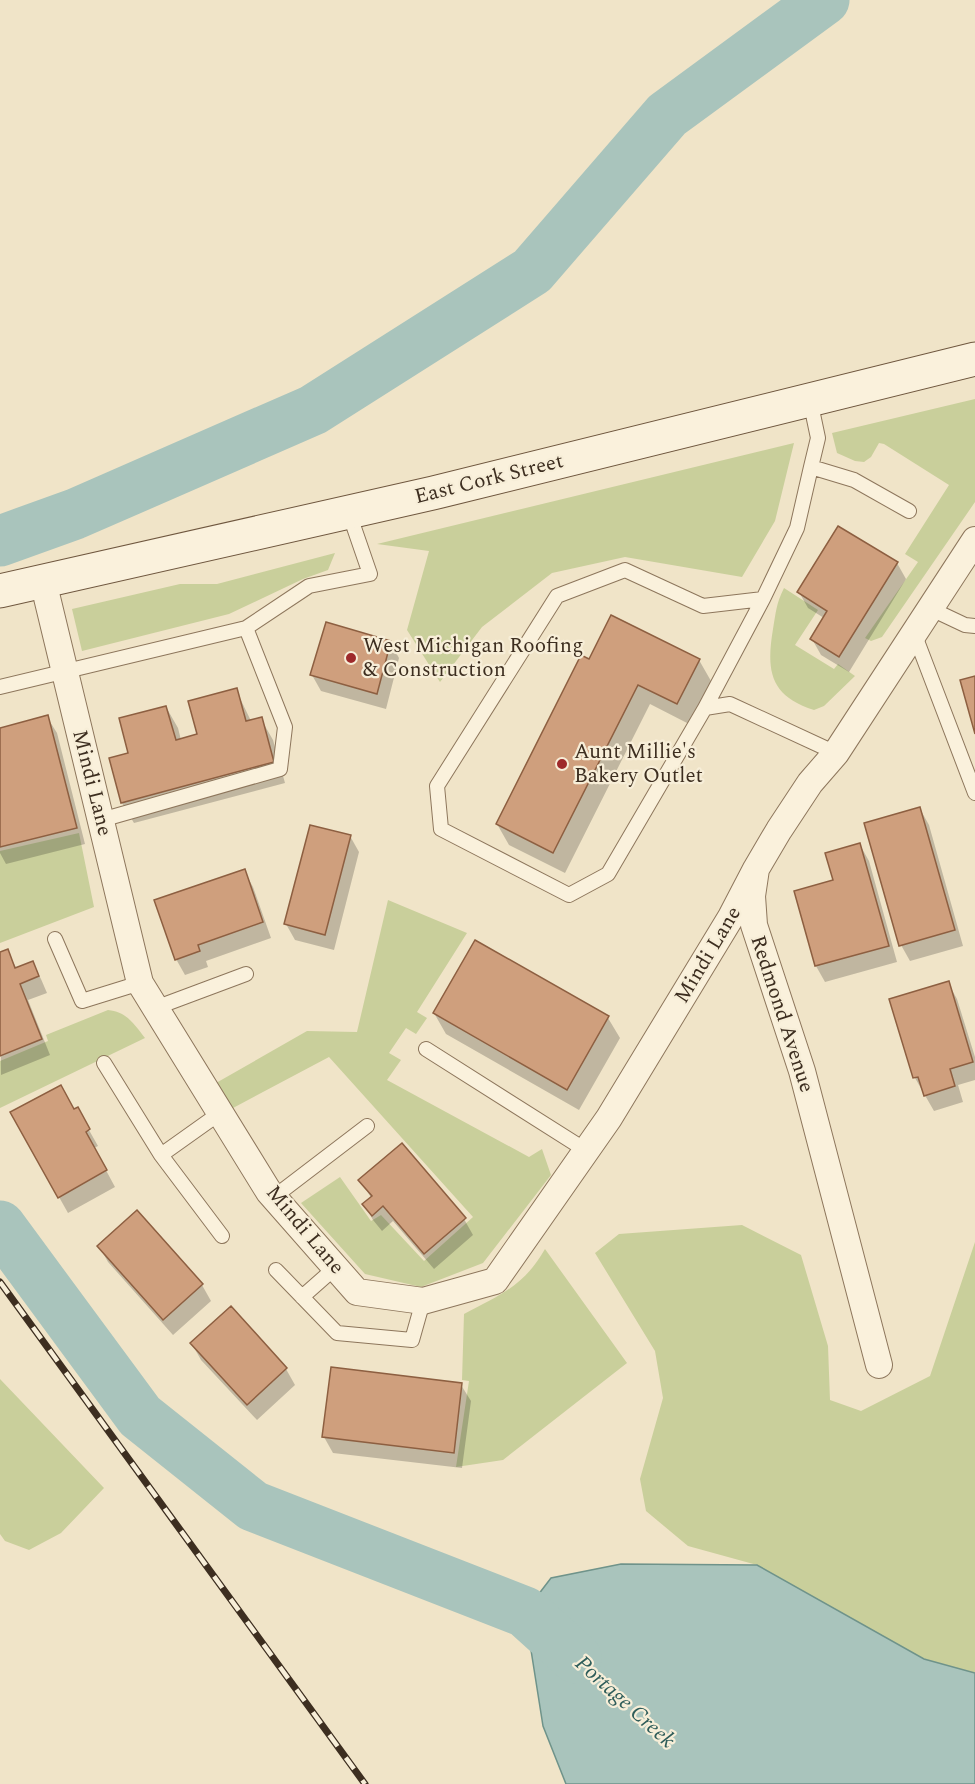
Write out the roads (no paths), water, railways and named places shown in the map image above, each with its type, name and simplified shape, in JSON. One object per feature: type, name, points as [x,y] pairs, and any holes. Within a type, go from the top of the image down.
[{"type":"street","name":"East Cork Street","points":[[0,591],[349,513],[975,359]]},
{"type":"street","name":"Redmond Avenue","points":[[879,1365],[802,1071],[754,925],[752,896],[756,869],[810,783],[836,753],[913,631],[975,540]]},
{"type":"street","name":"Mindi Lane","points":[[43,581],[140,983],[274,1197],[357,1292],[423,1301],[495,1281],[587,1151],[731,917],[756,869]]},
{"type":"lane","points":[[763,599],[703,606],[625,570],[556,596],[437,786],[441,829],[569,895],[608,874],[705,708],[763,599],[797,528],[818,438],[810,400]]},
{"type":"lane","points":[[811,467],[854,480],[909,512]]},
{"type":"lane","points":[[0,687],[246,628],[309,586],[370,574],[349,513]]},
{"type":"lane","points":[[929,608],[965,625],[975,626]]},
{"type":"lane","points":[[101,820],[280,769],[285,727],[246,628]]},
{"type":"lane","points":[[913,631],[975,793]]},
{"type":"lane","points":[[705,708],[730,704],[836,753]]},
{"type":"lane","points":[[55,939],[82,1001],[140,983]]},
{"type":"lane","points":[[155,1008],[246,974]]},
{"type":"lane","points":[[426,1049],[587,1151]]},
{"type":"lane","points":[[104,1063],[161,1155],[222,1236]]},
{"type":"lane","points":[[161,1155],[220,1113]]},
{"type":"lane","points":[[274,1197],[367,1126]]},
{"type":"lane","points":[[302,1297],[336,1267]]},
{"type":"lane","points":[[276,1270],[337,1333],[412,1340],[423,1301]]},
{"type":"water","name":"Portage Creek","points":[[621,1564],[757,1565],[924,1659],[975,1673],[975,1784],[566,1784],[543,1726],[525,1612],[551,1578]]},
{"type":"waterway","points":[[0,541],[75,514],[313,410],[532,271],[667,115],[824,0]]},
{"type":"waterway","name":"Portage Creek","points":[[0,1226],[140,1416],[253,1506],[525,1612],[576,1658]]},
{"type":"railway","points":[[0,1282],[365,1784]]},
{"type":"place","name":"West Michigan Roofing & Construction","points":[[351,658]]},
{"type":"place","name":"Aunt Millie's Bakery Outlet","points":[[562,764]]}]
